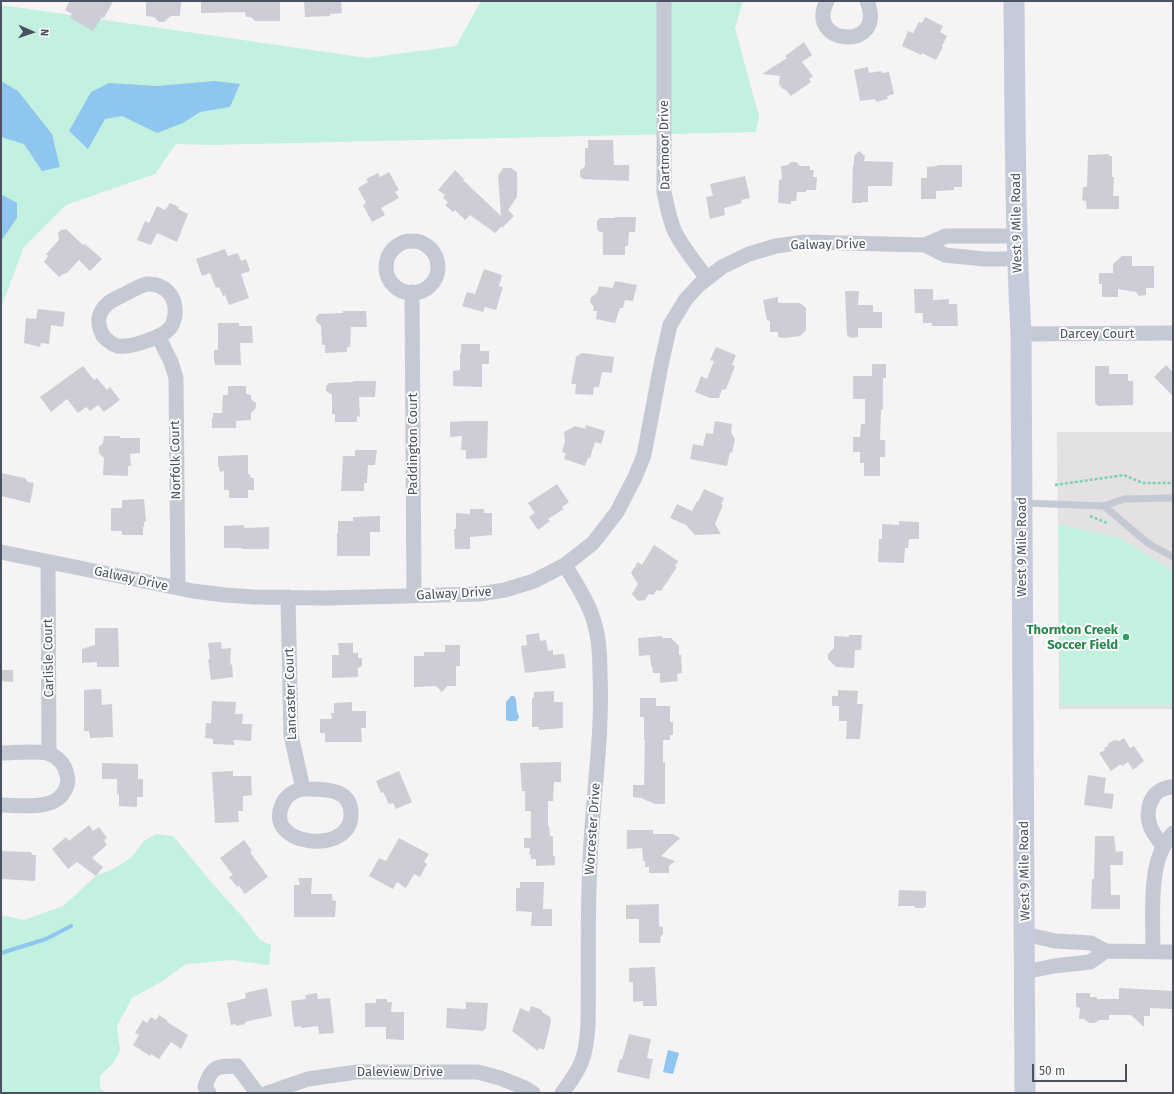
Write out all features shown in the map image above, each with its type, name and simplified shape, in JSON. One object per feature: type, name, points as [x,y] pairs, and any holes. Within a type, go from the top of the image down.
[{"type":"street","name":"Dartmoor Drive","points":[[664,1],[664,192],[675,232],[707,278]]},
{"type":"street","points":[[827,1],[824,6],[823,14],[827,28],[833,34],[849,38],[857,36],[864,31],[868,24],[870,12],[867,1]]},
{"type":"street","name":"West 9 Mile Road","points":[[1014,1],[1015,153],[1021,334],[1025,1093]]},
{"type":"street","name":"Galway Drive","points":[[1,552],[178,588],[225,595],[254,597],[288,598],[480,594],[504,590],[534,581],[565,565],[592,543],[617,512],[635,477],[644,455],[670,325],[686,299],[700,284],[722,267],[749,254],[783,245],[804,242],[924,245],[946,236],[1017,236]]},
{"type":"street","name":"Galway Drive","points":[[924,245],[945,255],[984,259],[1018,260]]},
{"type":"street","points":[[150,284],[161,286],[167,290],[171,296],[174,302],[175,312],[174,322],[169,330],[158,336],[144,342],[128,346],[114,345],[104,336],[100,329],[99,322],[101,311],[108,303],[139,286],[150,284]]},
{"type":"street","name":"Paddington Court","points":[[412,292],[414,596]]},
{"type":"street","name":"Darcey Court","points":[[1021,334],[1173,333]]},
{"type":"street","name":"Norfolk Court","points":[[158,336],[171,362],[176,378],[178,588]]},
{"type":"street","name":"Carlisle Court","points":[[48,562],[49,754]]},
{"type":"street","name":"Worcester Drive","points":[[562,1093],[581,1066],[586,1047],[588,1026],[590,863],[600,734],[601,689],[599,647],[592,613],[584,596],[565,565]]},
{"type":"street","name":"Lancaster Court","points":[[288,598],[291,735],[303,789]]},
{"type":"street","points":[[1,753],[49,754],[58,759],[67,773],[67,785],[62,796],[58,800],[47,805],[1,805]]},
{"type":"street","points":[[1163,846],[1152,831],[1148,819],[1149,807],[1153,797],[1159,791],[1173,787]]},
{"type":"street","points":[[303,789],[328,789],[344,797],[349,804],[351,816],[350,823],[341,834],[326,840],[308,840],[295,838],[286,831],[280,820],[281,806],[289,794],[303,789]]},
{"type":"street","points":[[1153,951],[1154,888],[1157,863],[1163,846],[1173,833]]},
{"type":"street","points":[[1025,934],[1055,941],[1091,943],[1106,951],[1173,952]]},
{"type":"street","points":[[1025,972],[1054,966],[1090,962],[1106,951]]},
{"type":"street","points":[[209,1093],[206,1087],[210,1074],[221,1066],[237,1066],[257,1093]]},
{"type":"street","name":"Daleview Drive","points":[[267,1093],[308,1079],[365,1072],[478,1072],[500,1078],[525,1088],[532,1093]]},
{"type":"lane","points":[[1022,503],[1104,506],[1124,499],[1173,498]]},
{"type":"lane","points":[[1104,506],[1149,544],[1173,557]]},
{"type":"path","points":[[1055,485],[1124,475],[1143,483],[1173,483]]},
{"type":"path","points":[[1083,516],[1090,516],[1104,520],[1110,524]]},
{"type":"shaded area","points":[[1057,432],[1173,432],[1173,709],[1059,709]]},
{"type":"green space","points":[[481,1],[743,1],[735,28],[759,116],[756,132],[209,145],[176,144],[155,174],[66,205],[24,247],[1,307],[1,5],[367,58],[456,46]]},
{"type":"green space","points":[[1058,524],[1120,538],[1173,571],[1173,705],[1061,705]]},
{"type":"green space","points":[[156,834],[173,836],[217,889],[242,916],[260,940],[271,945],[269,965],[231,960],[186,964],[161,982],[132,998],[117,1026],[120,1050],[114,1062],[100,1076],[100,1088],[107,1093],[1,1093],[1,915],[24,920],[63,906],[96,876],[113,869],[131,858],[144,841]]},
{"type":"water","points":[[1,81],[18,91],[52,134],[60,167],[42,171],[24,144],[1,137]]},
{"type":"water","points":[[215,81],[240,84],[230,107],[200,112],[183,123],[157,133],[122,116],[105,119],[88,149],[69,131],[91,92],[109,83],[157,86]]},
{"type":"water","points":[[1,194],[17,203],[17,218],[1,241]]},
{"type":"water","points":[[511,696],[514,696],[516,699],[519,717],[517,721],[506,720],[506,702]]},
{"type":"water","points":[[668,1050],[679,1053],[673,1074],[663,1072]]},
{"type":"building","points":[[70,1],[113,1],[104,18],[102,17],[93,31],[70,18],[72,14],[65,10]]},
{"type":"building","points":[[146,1],[181,1],[180,16],[171,16],[164,22],[159,22],[154,17],[146,16]]},
{"type":"building","points":[[201,1],[280,1],[280,21],[255,21],[251,17],[246,17],[245,12],[201,13]]},
{"type":"building","points":[[304,1],[341,1],[342,13],[330,14],[330,16],[305,17]]},
{"type":"building","points":[[925,17],[943,26],[940,32],[947,36],[936,60],[902,46],[908,31],[913,33],[919,22],[922,23]]},
{"type":"building","points":[[804,42],[812,55],[802,62],[813,76],[809,79],[811,82],[791,96],[779,84],[780,76],[762,74],[787,58],[785,56]]},
{"type":"building","points":[[868,67],[869,73],[881,71],[882,73],[889,72],[894,94],[887,96],[888,99],[876,102],[875,99],[860,101],[854,70]]},
{"type":"building","points":[[588,140],[613,140],[614,165],[629,165],[629,181],[583,179],[580,176],[580,171],[585,166],[585,148],[588,148]]},
{"type":"building","points":[[859,151],[865,156],[864,161],[893,162],[892,186],[868,186],[868,202],[852,203],[854,156]]},
{"type":"building","points":[[1109,154],[1109,156],[1112,156],[1112,177],[1114,177],[1113,196],[1119,196],[1119,209],[1087,209],[1086,201],[1082,200],[1083,187],[1087,187],[1088,155]]},
{"type":"building","points":[[791,162],[796,162],[800,166],[810,166],[810,170],[814,170],[813,177],[817,177],[816,190],[797,192],[796,201],[791,201],[791,204],[778,203],[779,180],[782,179],[781,166],[788,165]]},
{"type":"building","points":[[937,165],[962,165],[962,187],[954,187],[954,190],[936,191],[936,199],[921,199],[921,178],[927,178],[927,167]]},
{"type":"building","points":[[503,168],[511,168],[517,172],[517,197],[508,210],[514,216],[495,233],[470,215],[465,220],[455,210],[453,212],[445,205],[448,202],[443,198],[445,195],[438,190],[455,170],[464,179],[463,180],[501,216],[498,176]]},
{"type":"building","points":[[389,172],[399,190],[395,192],[399,198],[381,208],[385,215],[372,222],[363,205],[366,203],[358,188],[368,182],[366,179],[378,173],[380,177]]},
{"type":"building","points":[[745,176],[750,198],[741,200],[742,203],[724,208],[725,215],[710,219],[706,197],[713,196],[710,184]]},
{"type":"building","points":[[170,203],[179,207],[178,209],[188,214],[177,242],[157,233],[151,245],[137,240],[145,221],[149,223],[157,206],[165,210]]},
{"type":"building","points":[[636,217],[635,232],[629,232],[628,246],[625,246],[625,255],[603,255],[603,232],[600,232],[597,229],[597,221],[600,218]]},
{"type":"building","points":[[66,229],[83,245],[85,244],[102,259],[90,271],[79,260],[66,274],[65,273],[59,277],[44,262],[48,256],[46,254],[59,240],[58,233],[61,230]]},
{"type":"building","points":[[225,249],[228,256],[238,253],[241,261],[246,259],[250,271],[241,274],[249,298],[229,305],[225,295],[223,296],[219,287],[216,288],[210,273],[202,276],[196,259]]},
{"type":"building","points":[[1122,256],[1132,256],[1132,266],[1154,266],[1154,288],[1146,288],[1146,295],[1139,296],[1136,292],[1118,289],[1118,297],[1102,297],[1102,284],[1099,284],[1099,273],[1113,273],[1113,264]]},
{"type":"building","points":[[484,269],[502,275],[499,286],[503,287],[496,310],[485,307],[483,312],[462,306],[467,292],[475,294]]},
{"type":"building","points":[[615,281],[637,285],[633,301],[625,300],[623,308],[620,308],[615,323],[596,319],[597,311],[593,311],[594,307],[590,302],[591,297],[597,293],[599,286],[613,288]]},
{"type":"building","points":[[914,289],[933,289],[933,300],[949,299],[949,304],[957,304],[958,326],[932,326],[932,323],[923,323],[923,313],[915,313]]},
{"type":"building","points":[[845,291],[859,291],[858,305],[873,305],[873,312],[882,312],[882,328],[858,328],[858,337],[851,338],[847,335]]},
{"type":"building","points":[[778,297],[778,303],[800,303],[806,308],[806,330],[800,336],[784,338],[778,337],[778,332],[770,332],[770,321],[767,320],[763,300]]},
{"type":"building","points":[[38,309],[65,312],[63,327],[51,325],[49,344],[41,343],[40,347],[24,343],[26,318],[36,319]]},
{"type":"building","points":[[343,311],[366,311],[367,327],[351,327],[350,347],[347,347],[347,352],[325,353],[325,345],[322,345],[321,326],[316,321],[316,317],[319,314],[343,313]]},
{"type":"building","points":[[218,323],[239,323],[239,326],[252,326],[253,343],[240,343],[241,365],[215,365],[214,350],[218,350]]},
{"type":"building","points":[[461,344],[480,344],[480,351],[489,351],[489,364],[482,364],[482,387],[453,386],[453,371],[460,370]]},
{"type":"building","points":[[716,347],[736,355],[732,365],[735,366],[726,389],[722,390],[719,398],[710,398],[695,392],[701,376],[707,379],[714,361],[710,360]]},
{"type":"building","points":[[582,353],[614,357],[612,373],[602,372],[599,387],[594,387],[593,395],[575,394],[576,384],[571,384],[576,357]]},
{"type":"building","points":[[872,364],[886,364],[886,378],[883,378],[883,410],[881,410],[880,440],[885,440],[885,457],[880,457],[880,476],[864,476],[864,463],[860,463],[860,452],[853,452],[853,437],[860,437],[861,424],[865,424],[865,399],[853,399],[853,376],[872,376]]},
{"type":"building","points":[[1166,365],[1173,372],[1173,396],[1154,377]]},
{"type":"building","points":[[83,366],[94,380],[97,378],[107,390],[110,387],[120,400],[104,412],[98,405],[90,411],[86,407],[78,413],[67,399],[51,412],[40,397]]},
{"type":"building","points":[[1095,366],[1109,366],[1109,374],[1128,374],[1128,381],[1133,381],[1133,405],[1098,406],[1095,403]]},
{"type":"building","points":[[376,381],[375,397],[359,397],[360,417],[357,416],[357,422],[335,422],[335,414],[332,414],[332,395],[326,391],[326,386],[329,383]]},
{"type":"building","points":[[228,386],[246,386],[246,394],[251,395],[251,399],[256,403],[256,408],[251,413],[251,420],[236,421],[236,428],[212,428],[213,413],[222,413],[223,395],[228,395]]},
{"type":"building","points":[[488,421],[487,458],[466,459],[466,450],[461,450],[462,436],[450,437],[450,422]]},
{"type":"building","points":[[715,421],[732,424],[731,432],[735,439],[727,466],[690,459],[693,444],[703,446],[706,433],[713,434]]},
{"type":"building","points":[[586,425],[605,431],[601,444],[595,442],[590,458],[588,458],[585,466],[564,459],[566,453],[562,452],[565,442],[564,432],[575,426],[585,429]]},
{"type":"building","points":[[104,436],[140,438],[140,453],[130,454],[131,466],[128,466],[128,476],[103,475],[104,458],[99,453],[99,447],[103,443]]},
{"type":"building","points":[[355,450],[377,450],[375,465],[368,465],[367,483],[364,483],[364,491],[341,491],[343,456],[355,456]]},
{"type":"building","points":[[248,455],[248,474],[250,474],[251,478],[254,478],[254,490],[248,490],[248,498],[229,498],[229,490],[224,490],[224,471],[220,472],[218,467],[218,456]]},
{"type":"building","points":[[1,473],[25,478],[28,482],[34,483],[30,503],[1,496]]},
{"type":"building","points":[[557,484],[569,502],[562,507],[564,509],[548,519],[550,521],[538,530],[529,517],[535,513],[528,503]]},
{"type":"building","points":[[704,489],[724,498],[721,504],[723,505],[715,524],[721,534],[695,535],[686,525],[670,518],[677,504],[692,511]]},
{"type":"building","points":[[144,499],[146,522],[144,522],[143,535],[122,535],[122,531],[111,531],[111,508],[122,508],[122,500]]},
{"type":"building","points":[[470,509],[484,509],[484,513],[492,513],[492,535],[470,537],[470,549],[455,549],[454,529],[456,529],[456,513],[470,514]]},
{"type":"building","points":[[380,516],[380,532],[370,532],[370,556],[337,556],[338,521],[353,521],[353,517]]},
{"type":"building","points":[[899,521],[919,522],[919,539],[909,539],[908,548],[905,548],[904,563],[878,562],[879,539],[882,539],[882,524],[899,525]]},
{"type":"building","points":[[244,525],[244,528],[269,527],[269,549],[224,548],[224,526]]},
{"type":"building","points":[[654,545],[678,561],[675,566],[677,567],[661,591],[657,590],[653,595],[649,594],[645,600],[638,601],[632,594],[638,584],[631,573],[638,562],[642,565]]},
{"type":"building","points":[[95,628],[118,628],[119,667],[97,667],[97,662],[82,663],[82,649],[95,645]]},
{"type":"building","points":[[539,633],[540,641],[546,640],[548,651],[553,650],[553,655],[564,654],[566,668],[525,673],[521,646],[527,645],[526,635]]},
{"type":"building","points":[[849,635],[862,635],[861,650],[855,650],[854,668],[836,667],[828,659],[828,654],[834,648],[834,636],[849,637]]},
{"type":"building","points":[[662,636],[662,638],[671,638],[679,646],[682,673],[677,674],[678,681],[660,683],[660,673],[653,673],[650,655],[639,656],[638,638]]},
{"type":"building","points":[[221,642],[222,649],[231,648],[230,665],[232,664],[233,677],[211,680],[208,659],[210,660],[208,643]]},
{"type":"building","points":[[338,643],[353,643],[353,653],[358,653],[358,658],[362,658],[362,666],[358,668],[358,677],[332,678],[332,655],[339,655]]},
{"type":"building","points":[[445,645],[460,645],[460,666],[456,666],[456,686],[447,686],[442,692],[436,686],[414,687],[414,656],[424,656],[424,652],[445,652]]},
{"type":"building","points":[[1,670],[13,670],[13,682],[1,681]]},
{"type":"building","points":[[101,689],[102,705],[112,704],[113,737],[90,738],[89,731],[84,731],[84,690]]},
{"type":"building","points":[[838,690],[858,691],[857,704],[863,704],[860,739],[846,739],[847,721],[839,721],[839,706],[832,706],[832,696],[838,696]]},
{"type":"building","points":[[554,691],[554,702],[563,702],[563,728],[539,730],[539,727],[532,727],[532,698],[534,698],[534,692]]},
{"type":"building","points":[[640,698],[656,698],[656,706],[670,706],[670,722],[673,722],[673,735],[670,735],[670,740],[663,740],[663,763],[665,762],[665,804],[655,804],[641,798],[633,797],[633,785],[644,785],[644,717],[640,717]]},
{"type":"building","points":[[212,701],[236,702],[235,714],[243,714],[242,724],[252,724],[251,741],[233,740],[235,745],[213,744],[213,739],[205,738],[206,723],[211,723]]},
{"type":"building","points":[[352,702],[352,711],[366,711],[366,728],[361,728],[362,742],[325,742],[325,733],[320,733],[320,719],[332,719],[331,713],[334,713],[334,703]]},
{"type":"building","points":[[1124,738],[1130,748],[1134,746],[1144,761],[1133,770],[1128,762],[1122,766],[1121,764],[1111,771],[1099,753],[1105,750],[1104,748],[1114,740],[1119,741]]},
{"type":"building","points":[[561,762],[561,782],[554,782],[553,801],[548,801],[548,826],[550,836],[553,836],[553,856],[555,856],[555,865],[536,866],[536,859],[531,859],[531,854],[529,855],[530,848],[524,848],[524,838],[531,838],[531,811],[525,811],[525,791],[522,791],[520,763]]},
{"type":"building","points":[[102,763],[138,764],[138,779],[143,779],[143,797],[137,797],[137,807],[119,806],[117,779],[102,779]]},
{"type":"building","points":[[233,771],[233,776],[251,776],[252,795],[243,796],[243,811],[238,811],[239,822],[215,823],[212,772]]},
{"type":"building","points":[[399,771],[412,802],[396,809],[393,803],[389,804],[383,792],[381,793],[376,781]]},
{"type":"building","points":[[1088,775],[1106,778],[1104,793],[1114,794],[1112,809],[1084,805]]},
{"type":"building","points":[[89,825],[93,831],[99,827],[107,838],[104,840],[107,845],[92,858],[103,867],[96,876],[77,862],[68,869],[52,849],[66,837],[69,841]]},
{"type":"building","points":[[627,830],[653,830],[653,834],[673,834],[680,838],[661,856],[675,861],[669,866],[669,873],[649,873],[649,867],[645,867],[645,861],[643,861],[642,848],[627,849]]},
{"type":"building","points":[[1095,836],[1114,836],[1116,852],[1123,851],[1123,865],[1110,865],[1111,895],[1120,895],[1120,909],[1091,909],[1092,879],[1094,879]]},
{"type":"building","points":[[399,838],[429,854],[424,862],[427,864],[420,877],[414,874],[406,888],[397,882],[393,889],[369,876],[379,858],[386,861]]},
{"type":"building","points":[[244,840],[252,851],[250,852],[268,877],[245,894],[229,877],[233,875],[220,858]]},
{"type":"building","points":[[1,851],[31,852],[32,855],[36,855],[35,881],[1,879]]},
{"type":"building","points":[[298,878],[312,878],[311,894],[332,894],[332,900],[336,901],[335,917],[294,917],[294,885],[300,885]]},
{"type":"building","points":[[520,882],[544,882],[543,909],[552,909],[552,926],[531,926],[532,912],[516,911],[516,888],[520,888]]},
{"type":"building","points":[[899,890],[926,891],[926,906],[923,908],[915,908],[915,906],[898,906]]},
{"type":"building","points":[[659,904],[659,926],[663,927],[663,934],[661,936],[660,943],[639,943],[639,919],[626,919],[626,905]]},
{"type":"building","points":[[655,967],[657,1006],[643,1006],[643,1001],[633,1002],[633,982],[629,982],[629,968]]},
{"type":"building","points":[[267,988],[272,1016],[245,1022],[245,1024],[236,1026],[236,1024],[231,1025],[227,1003],[246,998],[245,993]]},
{"type":"building","points":[[1119,988],[1173,991],[1173,1009],[1150,1008],[1150,1016],[1144,1016],[1144,1027],[1131,1015],[1109,1015],[1109,1020],[1099,1020],[1095,1023],[1089,1023],[1084,1019],[1079,1019],[1080,1008],[1076,1007],[1076,993],[1090,993],[1090,997],[1097,997],[1097,999],[1119,999]]},
{"type":"building","points":[[317,993],[318,999],[330,998],[334,1033],[319,1034],[318,1026],[301,1028],[301,1026],[294,1027],[291,1001],[306,999],[305,995]]},
{"type":"building","points":[[376,999],[387,999],[387,1002],[392,1002],[391,1012],[404,1012],[404,1040],[386,1039],[386,1027],[365,1027],[365,1003],[376,1003]]},
{"type":"building","points":[[466,1002],[488,1003],[486,1029],[484,1029],[484,1031],[446,1028],[447,1008],[466,1009]]},
{"type":"building","points":[[531,1006],[542,1010],[542,1012],[550,1017],[551,1022],[544,1050],[539,1048],[538,1051],[512,1031],[520,1008],[529,1012]]},
{"type":"building","points":[[159,1015],[168,1021],[167,1022],[188,1035],[181,1049],[171,1042],[159,1059],[151,1054],[150,1056],[133,1045],[139,1035],[135,1033],[143,1020],[147,1023],[151,1017],[156,1020]]},
{"type":"building","points":[[629,1034],[651,1039],[647,1058],[653,1059],[649,1079],[617,1072]]},
{"type":"waterway","points":[[1,953],[46,939],[71,926]]},
{"type":"place","name":"Thornton Creek Soccer Field","points":[[1126,637]]}]
